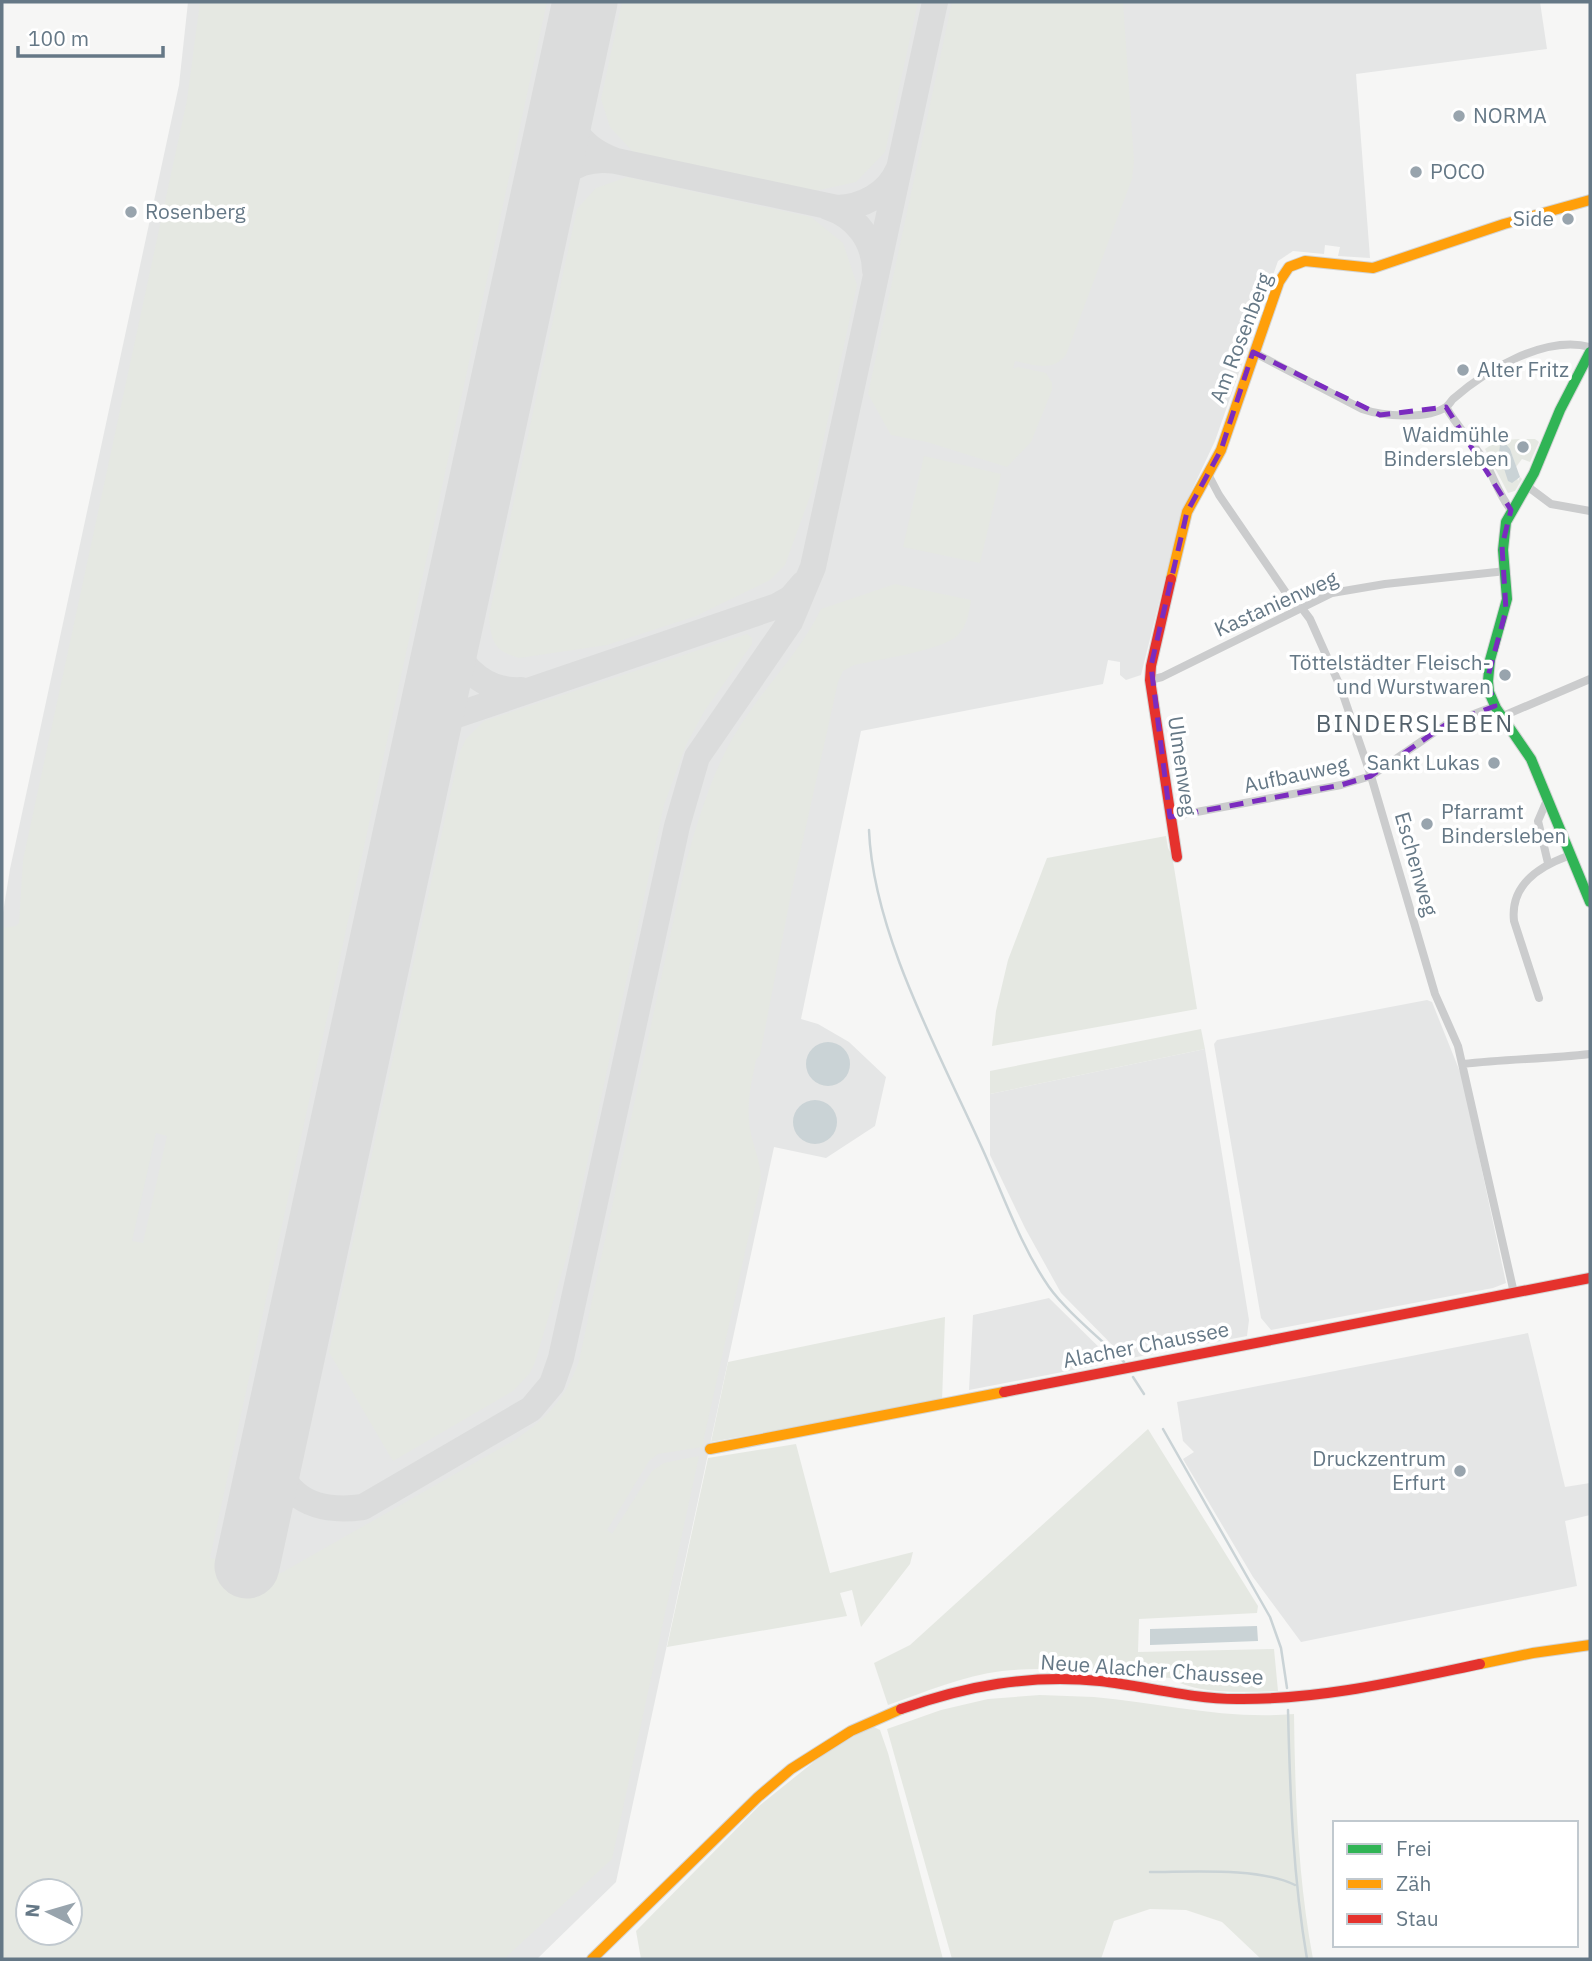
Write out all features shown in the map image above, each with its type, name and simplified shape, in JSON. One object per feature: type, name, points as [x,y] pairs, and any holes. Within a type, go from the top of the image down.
[{"type":"street","name":"Am Rosenberg","points":[[1150,680],[1165,602],[1187,512],[1194,494],[1209,476],[1221,450],[1279,282],[1291,266],[1305,261],[1373,268],[1504,224],[1590,200]]},
{"type":"street","points":[[1254,352],[1362,410],[1380,415],[1434,411],[1446,407],[1482,379],[1517,358],[1556,346],[1581,344],[1590,347]]},
{"type":"street","points":[[1590,352],[1557,417],[1527,486],[1511,510],[1505,528],[1502,545],[1508,594],[1487,680],[1495,706],[1529,756],[1568,856],[1590,902]]},
{"type":"street","points":[[1446,407],[1482,458],[1511,510]]},
{"type":"street","name":"Eschenweg","points":[[1209,476],[1219,495],[1291,600],[1301,607],[1314,627],[1335,674],[1371,776],[1434,994],[1451,1028],[1463,1064],[1514,1293]]},
{"type":"street","points":[[1527,486],[1551,504],[1590,511]]},
{"type":"street","name":"Kastanienweg","points":[[1150,680],[1162,677],[1332,593],[1506,571]]},
{"type":"street","points":[[1503,716],[1590,679]]},
{"type":"street","name":"Ulmenweg","points":[[1150,680],[1177,857]]},
{"type":"street","name":"Aufbauweg","points":[[1170,817],[1341,785],[1371,776],[1445,725],[1495,706]]},
{"type":"street","points":[[1547,800],[1538,821],[1548,863]]},
{"type":"street","points":[[1539,998],[1514,921],[1513,908],[1521,888],[1548,863],[1568,856]]},
{"type":"street","points":[[1463,1064],[1590,1054]]},
{"type":"street","name":"Alacher Chaussee","points":[[710,1449],[1590,1278]]},
{"type":"street","name":"Neue Alacher Chaussee","points":[[592,1959],[758,1797],[791,1769],[850,1731],[881,1716],[935,1697],[985,1684],[1039,1679],[1098,1681],[1233,1699],[1310,1696],[1339,1693],[1590,1644]]},
{"type":"highlighted area","points":[[1253,352],[1380,415],[1446,407],[1511,510],[1502,546],[1506,610],[1487,680],[1495,706],[1445,725],[1371,776],[1341,785],[1170,817],[1151,666],[1187,512],[1221,450]]},
{"type":"shaded area","points":[[188,2],[1540,2],[1547,49],[1356,74],[1370,258],[1338,256],[1340,247],[1325,245],[1324,254],[1293,251],[1278,261],[1215,441],[1182,511],[1141,675],[1126,680],[1120,675],[1120,662],[1108,660],[1103,684],[861,731],[801,1019],[818,1024],[849,1042],[886,1077],[875,1126],[826,1158],[774,1147],[616,1882],[537,1959],[2,1959],[2,919],[10,869],[179,85]]},
{"type":"shaded area","points":[[200,2],[547,2],[210,1558],[281,1573],[515,1440],[537,1423],[562,1397],[579,1361],[686,862],[702,808],[723,756],[742,723],[804,639],[821,609],[895,584],[971,600],[963,628],[949,641],[924,650],[854,665],[843,671],[838,682],[791,894],[760,1055],[756,1060],[752,1082],[749,1120],[761,1180],[702,1447],[658,1454],[649,1461],[607,1530],[612,1534],[652,1471],[664,1463],[699,1456],[612,1859],[504,1959],[2,1959],[2,928],[19,923],[23,860],[187,100]],"holes":[[[156,1133],[167,1136],[143,1243],[132,1241]]]},
{"type":"shaded area","points":[[622,2],[918,2],[885,152],[856,182],[815,191],[633,152],[610,127],[601,99]]},
{"type":"shaded area","points":[[952,2],[1123,2],[1134,161],[1132,179],[1066,355],[1048,366],[1015,361],[1013,369],[1018,367],[1046,373],[1052,383],[1052,390],[1031,442],[1007,467],[927,442],[891,435],[868,394]]},
{"type":"shaded area","points":[[627,177],[811,217],[843,243],[857,285],[813,488],[785,565],[770,580],[696,616],[607,645],[519,658],[504,652],[495,644],[489,616],[577,209],[596,188]]},
{"type":"shaded area","points":[[1535,439],[1539,442],[1530,462],[1522,459],[1516,467],[1510,449],[1518,481],[1520,477],[1522,479],[1515,491],[1508,493],[1485,449],[1502,441]]},
{"type":"shaded area","points":[[1505,443],[1510,449],[1520,477],[1512,483],[1508,481],[1499,453],[1500,445]]},
{"type":"shaded area","points":[[924,456],[1001,474],[980,563],[903,547]]},
{"type":"shaded area","points":[[747,634],[752,638],[752,644],[705,710],[686,745],[664,805],[568,1252],[535,1362],[530,1373],[513,1391],[393,1461],[329,1352],[459,754],[466,739],[484,721]]},
{"type":"shaded area","points":[[1166,836],[1172,855],[1197,1009],[992,1046],[996,1011],[1008,960],[1047,858]]},
{"type":"shaded area","points":[[1427,1000],[1432,1002],[1462,1077],[1506,1283],[1493,1288],[1271,1330],[1261,1318],[1214,1044],[1217,1040]]},
{"type":"shaded area","points":[[1201,1029],[1205,1049],[990,1094],[990,1071]]},
{"type":"shaded area","points":[[828,1042],[837,1043],[844,1048],[849,1055],[849,1073],[844,1080],[837,1085],[828,1086],[819,1085],[812,1080],[807,1073],[806,1064],[807,1055],[812,1048],[819,1043]]},
{"type":"shaded area","points":[[1205,1049],[1249,1320],[1247,1336],[1126,1359],[1061,1293],[1025,1228],[990,1155],[990,1094]]},
{"type":"shaded area","points":[[815,1100],[824,1101],[831,1106],[836,1113],[836,1131],[831,1138],[824,1143],[815,1144],[806,1143],[799,1138],[794,1131],[793,1122],[794,1113],[799,1106],[806,1101]]},
{"type":"shaded area","points":[[1049,1298],[1114,1362],[969,1390],[973,1315]]},
{"type":"shaded area","points":[[945,1317],[942,1401],[711,1442],[728,1362]]},
{"type":"shaded area","points":[[1528,1333],[1565,1487],[1590,1483],[1590,1515],[1565,1521],[1577,1586],[1301,1642],[1253,1577],[1183,1459],[1194,1452],[1183,1441],[1177,1402]]},
{"type":"shaded area","points":[[1148,1429],[1258,1606],[1257,1613],[1139,1619],[1138,1652],[1274,1649],[1278,1691],[1208,1690],[1170,1678],[1023,1669],[973,1677],[888,1705],[874,1663],[910,1645]]},
{"type":"shaded area","points":[[796,1444],[830,1573],[913,1552],[910,1564],[861,1627],[852,1590],[840,1593],[847,1616],[667,1647],[708,1458]]},
{"type":"shaded area","points":[[1257,1626],[1258,1641],[1150,1645],[1150,1629]]},
{"type":"shaded area","points":[[1040,1695],[1094,1697],[1244,1715],[1294,1714],[1298,1837],[1313,1959],[1261,1959],[1222,1922],[1186,1910],[1150,1909],[1114,1921],[1101,1959],[952,1959],[887,1729],[941,1710],[988,1699]]},
{"type":"shaded area","points":[[872,1726],[880,1730],[888,1753],[943,1959],[641,1959],[636,1931],[759,1806],[826,1752]]},
{"type":"waterway","points":[[869,830],[873,870],[895,952],[1021,1237],[1056,1296],[1124,1362]]},
{"type":"waterway","points":[[1133,1377],[1144,1394]]},
{"type":"waterway","points":[[1163,1429],[1270,1617],[1281,1648],[1287,1688]]},
{"type":"waterway","points":[[1288,1710],[1295,1866],[1307,1959]]},
{"type":"waterway","points":[[1150,1872],[1244,1873],[1263,1875],[1295,1885]]},
{"type":"taxiway","points":[[276,1427],[279,1466],[285,1481],[295,1493],[324,1506],[363,1507],[531,1409],[552,1384],[561,1358],[677,826],[697,757],[790,622],[813,567],[935,2]]},
{"type":"taxiway","points":[[570,71],[567,101],[573,126],[589,146],[616,161]]},
{"type":"taxiway","points":[[537,220],[548,193],[564,173],[575,166],[600,160],[616,161],[837,208],[856,205],[873,198],[888,186],[898,170]]},
{"type":"taxiway","points":[[828,207],[847,216],[862,231],[871,249],[875,270]]},
{"type":"taxiway","points":[[414,791],[431,739],[454,716],[777,606],[791,598],[803,584]]},
{"type":"taxiway","points":[[454,607],[453,637],[458,652],[470,671],[498,688],[521,690]]},
{"type":"runway","points":[[247,1566],[585,2]]},
{"type":"traffic: fast","points":[[1590,352],[1560,410],[1534,473],[1506,522],[1503,550],[1507,599],[1490,660],[1488,681],[1489,692],[1496,708],[1531,759],[1590,902]]},
{"type":"traffic: slow","points":[[1171,579],[1187,512],[1221,450],[1279,282],[1289,267],[1305,261],[1373,268],[1504,224],[1590,200]]},
{"type":"traffic: slow","points":[[710,1449],[1004,1392]]},
{"type":"traffic: slow","points":[[1480,1664],[1590,1645]]},
{"type":"traffic: slow","points":[[592,1959],[758,1797],[791,1769],[851,1731],[901,1709]]},
{"type":"traffic: jam","points":[[1171,579],[1150,680],[1177,857]]},
{"type":"traffic: jam","points":[[1004,1392],[1590,1278]]},
{"type":"traffic: jam","points":[[901,1709],[974,1688],[1048,1679],[1100,1681],[1203,1697],[1268,1698],[1329,1693],[1480,1664]]},
{"type":"place","name":"NORMA","points":[[1459,116]]},
{"type":"place","name":"POCO","points":[[1416,172]]},
{"type":"place","name":"Rosenberg","points":[[131,212]]},
{"type":"place","name":"Side","points":[[1568,219]]},
{"type":"place","name":"Alter Fritz","points":[[1463,370]]},
{"type":"place","name":"Waidmühle Bindersleben","points":[[1523,447]]},
{"type":"place","name":"Töttelstädter Fleisch- und Wurstwaren","points":[[1505,675]]},
{"type":"place","name":"Sankt Lukas","points":[[1494,763]]},
{"type":"place","name":"Pfarramt Bindersleben","points":[[1427,824]]},
{"type":"place","name":"Druckzentrum Erfurt","points":[[1460,1471]]},
{"type":"district","name":"BINDERSLEBEN","points":[[1415,724]]}]
